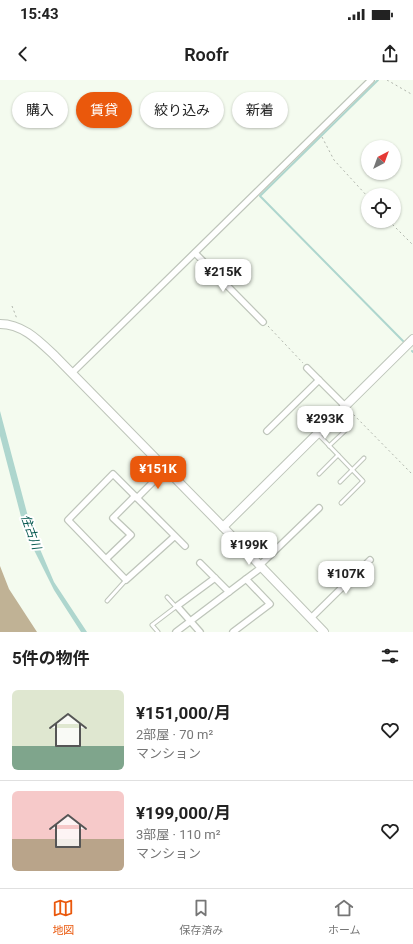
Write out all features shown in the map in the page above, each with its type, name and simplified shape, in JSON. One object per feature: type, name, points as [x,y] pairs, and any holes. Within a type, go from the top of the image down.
[{"type":"street","points":[[72,374],[371,80]]},
{"type":"street","points":[[195,253],[263,322]]},
{"type":"street","points":[[0,324],[7,324],[20,328],[37,339],[223,527],[324,632]]},
{"type":"street","points":[[223,527],[413,339]]},
{"type":"street","points":[[307,368],[345,406]]},
{"type":"street","points":[[267,431],[319,380]]},
{"type":"street","points":[[106,559],[131,535],[113,518],[166,469]]},
{"type":"street","points":[[175,536],[126,580],[68,520],[113,474],[136,497],[175,536],[185,546]]},
{"type":"street","points":[[176,632],[246,580],[319,508]]},
{"type":"street","points":[[311,618],[370,560]]},
{"type":"street","points":[[200,563],[229,592]]},
{"type":"street","points":[[200,632],[177,606],[214,578]]},
{"type":"street","points":[[233,632],[270,604],[246,580]]},
{"type":"lane","points":[[329,446],[346,430]]},
{"type":"lane","points":[[318,434],[363,481],[341,503]]},
{"type":"lane","points":[[319,474],[338,455]]},
{"type":"lane","points":[[340,482],[364,458]]},
{"type":"lane","points":[[107,601],[126,580]]},
{"type":"lane","points":[[158,632],[152,624],[177,606],[167,596]]},
{"type":"path","points":[[387,80],[413,95]]},
{"type":"path","points":[[322,137],[334,160],[361,189]]},
{"type":"path","points":[[396,228],[413,245]]},
{"type":"path","points":[[12,306],[20,328]]},
{"type":"path","points":[[263,322],[307,368]]},
{"type":"path","points":[[345,406],[413,475]]},
{"type":"shaded area","points":[[0,566],[9,589],[37,632],[0,632]]},
{"type":"water","name":"住古川","points":[[0,411],[31,528],[54,582],[87,632],[81,632],[54,590],[25,532],[0,436]]},
{"type":"waterway","points":[[378,80],[260,196],[403,341]]}]
